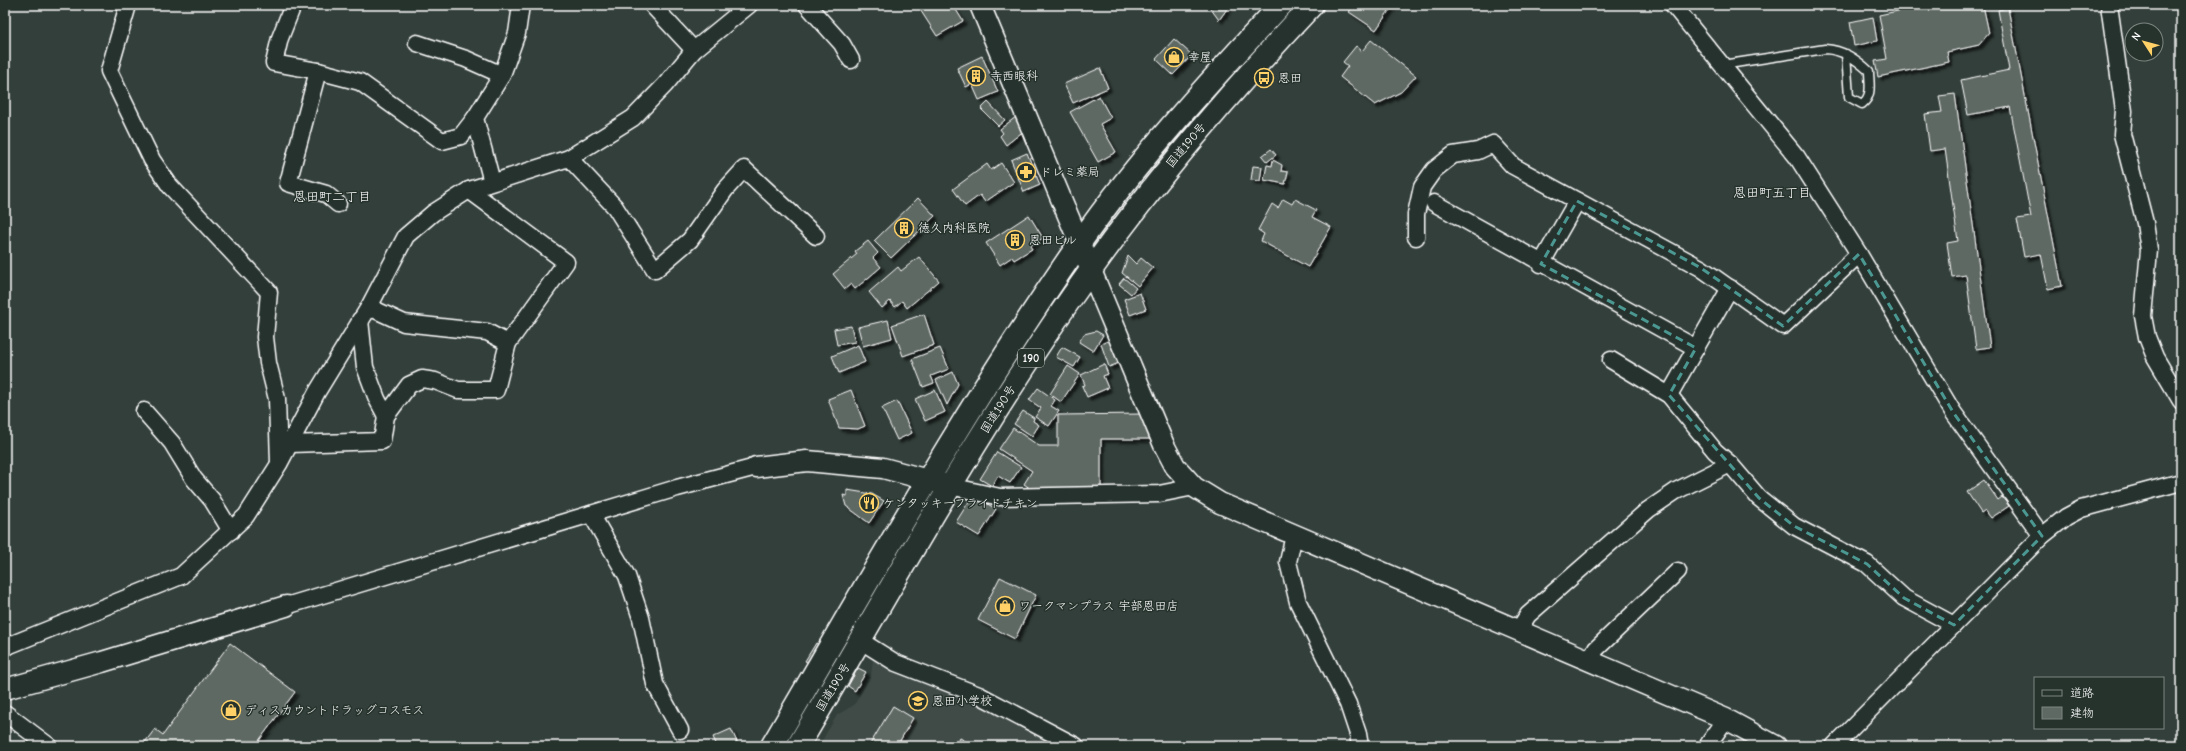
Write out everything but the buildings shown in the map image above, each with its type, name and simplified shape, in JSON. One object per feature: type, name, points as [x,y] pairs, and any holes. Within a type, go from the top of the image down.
[{"type":"highway","name":"国道190号","points":[[772,746],[928,480],[1020,332],[1080,242],[1202,90],[1281,5]]},
{"type":"highway","name":"国道190号","points":[[798,746],[861,641],[950,486],[1004,398],[1090,270],[1162,173],[1202,126],[1312,5]]},
{"type":"street","points":[[128,5],[109,71],[125,100],[141,140],[152,160],[170,186],[269,292],[265,337],[268,363],[277,399],[280,464]]},
{"type":"street","points":[[293,5],[280,38],[274,64],[318,71],[360,82],[442,141],[461,136],[475,118],[502,76],[517,33],[521,5]]},
{"type":"street","points":[[652,5],[694,50]]},
{"type":"street","points":[[5,647],[181,576],[246,516],[280,464],[317,392],[365,313],[406,236],[433,213],[468,190],[569,158],[633,118],[665,85],[694,50],[749,5]]},
{"type":"street","points":[[807,5],[842,44],[850,60]]},
{"type":"street","points":[[980,5],[1164,445],[1175,466],[1194,487],[1220,503],[1519,629],[1726,719],[1776,746]]},
{"type":"street","points":[[1673,5],[1796,157],[1859,254],[1953,412],[2042,536]]},
{"type":"street","points":[[2109,5],[2124,111],[2122,134],[2145,223],[2149,250],[2143,316],[2147,337],[2155,357],[2181,401]]},
{"type":"street","points":[[417,43],[466,60],[502,76]]},
{"type":"street","points":[[318,71],[288,183],[326,194],[338,204]]},
{"type":"street","points":[[475,118],[492,182]]},
{"type":"street","points":[[1416,237],[1416,214],[1422,187],[1434,170],[1454,155],[1478,151],[1493,144],[1513,166],[1701,268],[1783,326],[1859,254]]},
{"type":"street","points":[[569,158],[615,207],[655,270],[690,240],[725,190],[744,169],[816,236]]},
{"type":"street","points":[[290,444],[382,441],[386,416],[409,385],[422,379],[435,381],[458,390],[496,390],[508,343],[566,262],[468,190]]},
{"type":"street","points":[[1542,264],[1577,202]]},
{"type":"street","points":[[1434,203],[1696,348]]},
{"type":"street","points":[[1669,395],[1730,288]]},
{"type":"street","points":[[365,313],[404,323],[487,332],[508,343]]},
{"type":"street","points":[[365,313],[365,367],[377,399],[386,416]]},
{"type":"street","points":[[1611,360],[1669,395],[1715,451],[1730,464],[1759,498],[1794,526],[1867,564],[1904,598],[1954,626]]},
{"type":"street","points":[[144,410],[172,444],[194,478],[212,500],[230,531]]},
{"type":"street","points":[[5,689],[102,662],[677,488],[756,467],[807,462],[883,468],[950,486],[1000,497],[1159,494],[1194,487]]},
{"type":"street","points":[[1519,629],[1528,614],[1648,510],[1676,490],[1730,464]]},
{"type":"street","points":[[1834,746],[2042,536],[2066,517],[2081,509],[2181,482]]},
{"type":"street","points":[[591,514],[627,576],[641,618],[655,684],[680,730]]},
{"type":"street","points":[[1294,535],[1288,562],[1298,602],[1348,704],[1358,734],[1360,746]]},
{"type":"street","points":[[1590,660],[1596,649],[1678,571]]},
{"type":"street","points":[[861,641],[896,664],[979,695],[1076,746]]},
{"type":"street","points":[[5,713],[49,746]]},
{"type":"street","points":[[1707,746],[1726,719]]},
{"type":"lane","points":[[1722,65],[1825,49],[1838,50],[1846,54],[1869,71],[1870,94],[1867,100],[1862,104],[1849,97],[1846,54]]},
{"type":"highlighted area","points":[[1577,201],[1701,268],[1783,326],[1859,254],[1953,412],[2042,536],[1954,625],[1904,598],[1867,564],[1794,526],[1759,498],[1669,395],[1696,348],[1541,264]]},
{"type":"shaded area","name":"恩田小学校","points":[[873,659],[974,698],[1066,746],[819,746],[837,715],[854,705],[871,676]]},
{"type":"place","name":"幸屋","points":[[1174,57]]},
{"type":"place","name":"寺西眼科","points":[[976,76]]},
{"type":"place","name":"恩田","points":[[1264,78]]},
{"type":"place","name":"ドレミ薬局","points":[[1026,172]]},
{"type":"place","name":"徳久内科医院","points":[[904,228]]},
{"type":"place","name":"恩田ビル","points":[[1015,240]]},
{"type":"place","name":"ケンタッキーフライドチキン","points":[[869,503]]},
{"type":"place","name":"ワークマンプラス 宇部恩田店","points":[[1005,606]]},
{"type":"place","name":"恩田小学校","points":[[918,701]]},
{"type":"place","name":"ディスカウントドラッグコスモス","points":[[231,710]]},
{"type":"district","name":"恩田町五丁目","points":[[1772,192]]},
{"type":"district","name":"恩田町二丁目","points":[[332,196]]}]
